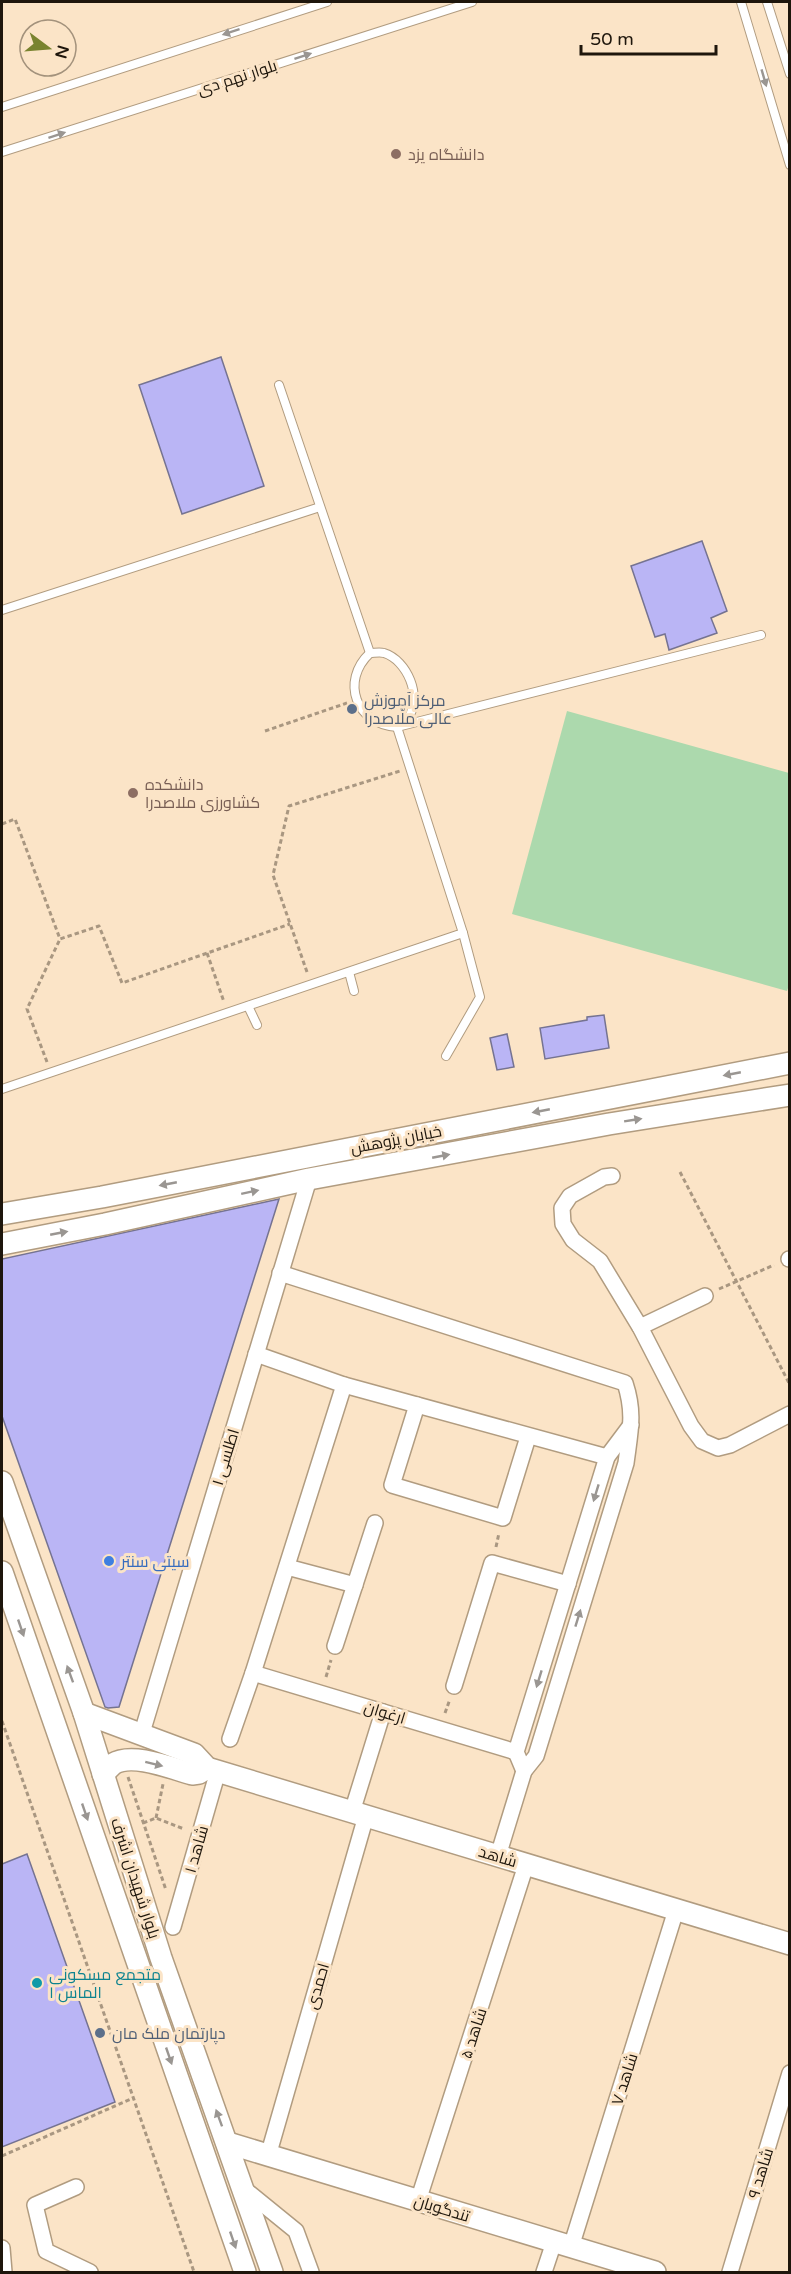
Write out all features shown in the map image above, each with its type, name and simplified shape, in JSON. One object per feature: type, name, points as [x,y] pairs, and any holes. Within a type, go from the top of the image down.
[{"type":"main road","name":"خیابان پژوهش","points":[[2,1214],[102,1197],[789,1063]]},
{"type":"main road","name":"خیابان پژوهش","points":[[5,1245],[309,1179],[609,1124],[789,1095]]},
{"type":"main road","name":"بلوار شهیدان اشرف","points":[[2,1482],[84,1713],[146,1910],[272,2272]]},
{"type":"main road","name":"بلوار شهیدان اشرف","points":[[2,1572],[245,2272]]},
{"type":"main road","name":"شاهد","points":[[84,1713],[194,1754],[213,1770],[789,1944]]},
{"type":"main road","name":"شاهد","points":[[103,1774],[113,1764],[122,1760],[136,1759],[192,1774],[213,1770]]},
{"type":"main road","points":[[123,1921],[130,1908],[138,1907],[146,1910]]},
{"type":"main road","name":"تندگویان","points":[[228,2143],[656,2272]]},
{"type":"street","points":[[612,1176],[604,1177],[570,1196],[565,1202],[562,1216],[565,1229],[573,1240],[600,1261],[640,1327],[691,1426],[702,1441],[718,1448],[730,1445],[789,1414]]},
{"type":"street","name":"اطلسی ۱","points":[[141,1736],[309,1179]]},
{"type":"street","points":[[280,1273],[625,1383],[631,1401],[632,1423],[626,1462],[536,1756],[524,1771],[498,1856]]},
{"type":"street","points":[[640,1327],[705,1296]]},
{"type":"street","points":[[256,1354],[344,1384],[528,1437],[607,1457]]},
{"type":"street","points":[[230,1739],[344,1384]]},
{"type":"street","points":[[417,1405],[393,1485],[503,1518],[528,1437]]},
{"type":"street","points":[[524,1771],[516,1752],[607,1457],[632,1423]]},
{"type":"street","points":[[335,1646],[375,1523]]},
{"type":"street","points":[[454,1686],[492,1563],[568,1584]]},
{"type":"street","points":[[287,1566],[355,1585]]},
{"type":"street","name":"ارغوان","points":[[253,1673],[516,1752]]},
{"type":"street","name":"احمدی","points":[[268,2156],[359,1814],[383,1712]]},
{"type":"street","name":"شاهد ۱","points":[[174,1923],[200,1835],[213,1770]]},
{"type":"street","name":"شاهد ۵","points":[[418,2201],[526,1864]]},
{"type":"street","name":"شاهد ۷","points":[[544,2272],[562,2244],[676,1910]]},
{"type":"street","name":"شاهد ۹","points":[[730,2272],[789,2073]]},
{"type":"street","points":[[76,2187],[34,2205],[46,2251],[90,2272]]},
{"type":"street","points":[[243,2188],[296,2231],[311,2272]]},
{"type":"street","points":[[2,2248],[4,2272]]},
{"type":"lane","points":[[2,106],[327,2]]},
{"type":"lane","name":"بلوار نهم دی","points":[[2,152],[472,2]]},
{"type":"lane","points":[[741,2],[789,165]]},
{"type":"lane","points":[[767,2],[789,74]]},
{"type":"lane","points":[[279,385],[370,653]]},
{"type":"lane","points":[[2,610],[320,507]]},
{"type":"lane","points":[[397,727],[408,718],[411,710],[413,692],[410,677],[399,662],[384,653],[370,653],[361,661],[354,678],[357,700],[361,709],[374,721],[385,726],[397,727],[761,636]]},
{"type":"lane","points":[[397,727],[480,997],[446,1056]]},
{"type":"lane","points":[[2,1089],[462,933]]},
{"type":"lane","points":[[349,972],[354,991]]},
{"type":"lane","points":[[248,1006],[257,1025]]},
{"type":"path","points":[[265,731],[357,700]]},
{"type":"path","points":[[311,984],[273,875],[289,806],[410,768]]},
{"type":"path","points":[[2,824],[15,819],[60,939],[27,1009],[51,1073]]},
{"type":"path","points":[[60,939],[99,926],[122,983],[290,924]]},
{"type":"path","points":[[207,953],[228,1013]]},
{"type":"path","points":[[680,1172],[789,1385]]},
{"type":"path","points":[[705,1296],[789,1259]]},
{"type":"path","points":[[492,1563],[503,1518]]},
{"type":"path","points":[[321,1693],[335,1646]]},
{"type":"path","points":[[441,1729],[454,1686]]},
{"type":"path","points":[[2,1721],[194,2272]]},
{"type":"path","points":[[156,1818],[166,1767]]},
{"type":"path","points":[[128,1777],[174,1923]]},
{"type":"path","points":[[143,1823],[156,1818],[200,1835]]},
{"type":"path","points":[[2,2156],[133,2098]]},
{"type":"green space","points":[[567,711],[789,773],[790,982],[787,991],[512,914]]},
{"type":"building","points":[[221,357],[264,486],[182,514],[139,385]]},
{"type":"building","points":[[702,541],[727,611],[711,618],[717,633],[669,650],[665,634],[655,637],[631,566]]},
{"type":"building","points":[[604,1015],[609,1048],[545,1059],[540,1028]]},
{"type":"building","points":[[507,1034],[514,1067],[497,1070],[490,1038]]},
{"type":"building","name":"سیتی سنتر","points":[[279,1199],[119,1707],[105,1707],[2,1416],[2,1259]]},
{"type":"building","name":"متجمع مسکونی الماس ۱","points":[[27,1854],[115,2102],[2,2147],[2,1864]]},
{"type":"place","name":"دانشگاه یزد","points":[[396,154]]},
{"type":"place","name":"مرکز آموزش عالی ملّاصدرا","points":[[352,709]]},
{"type":"place","name":"دانشکده کشاورزی ملاصدرا","points":[[133,793]]},
{"type":"place","name":"سیتی سنتر","points":[[109,1561]]},
{"type":"place","name":"متجمع مسکونی الماس ۱","points":[[37,1983]]},
{"type":"place","name":"دپارتمان ملک مان","points":[[100,2033]]}]
